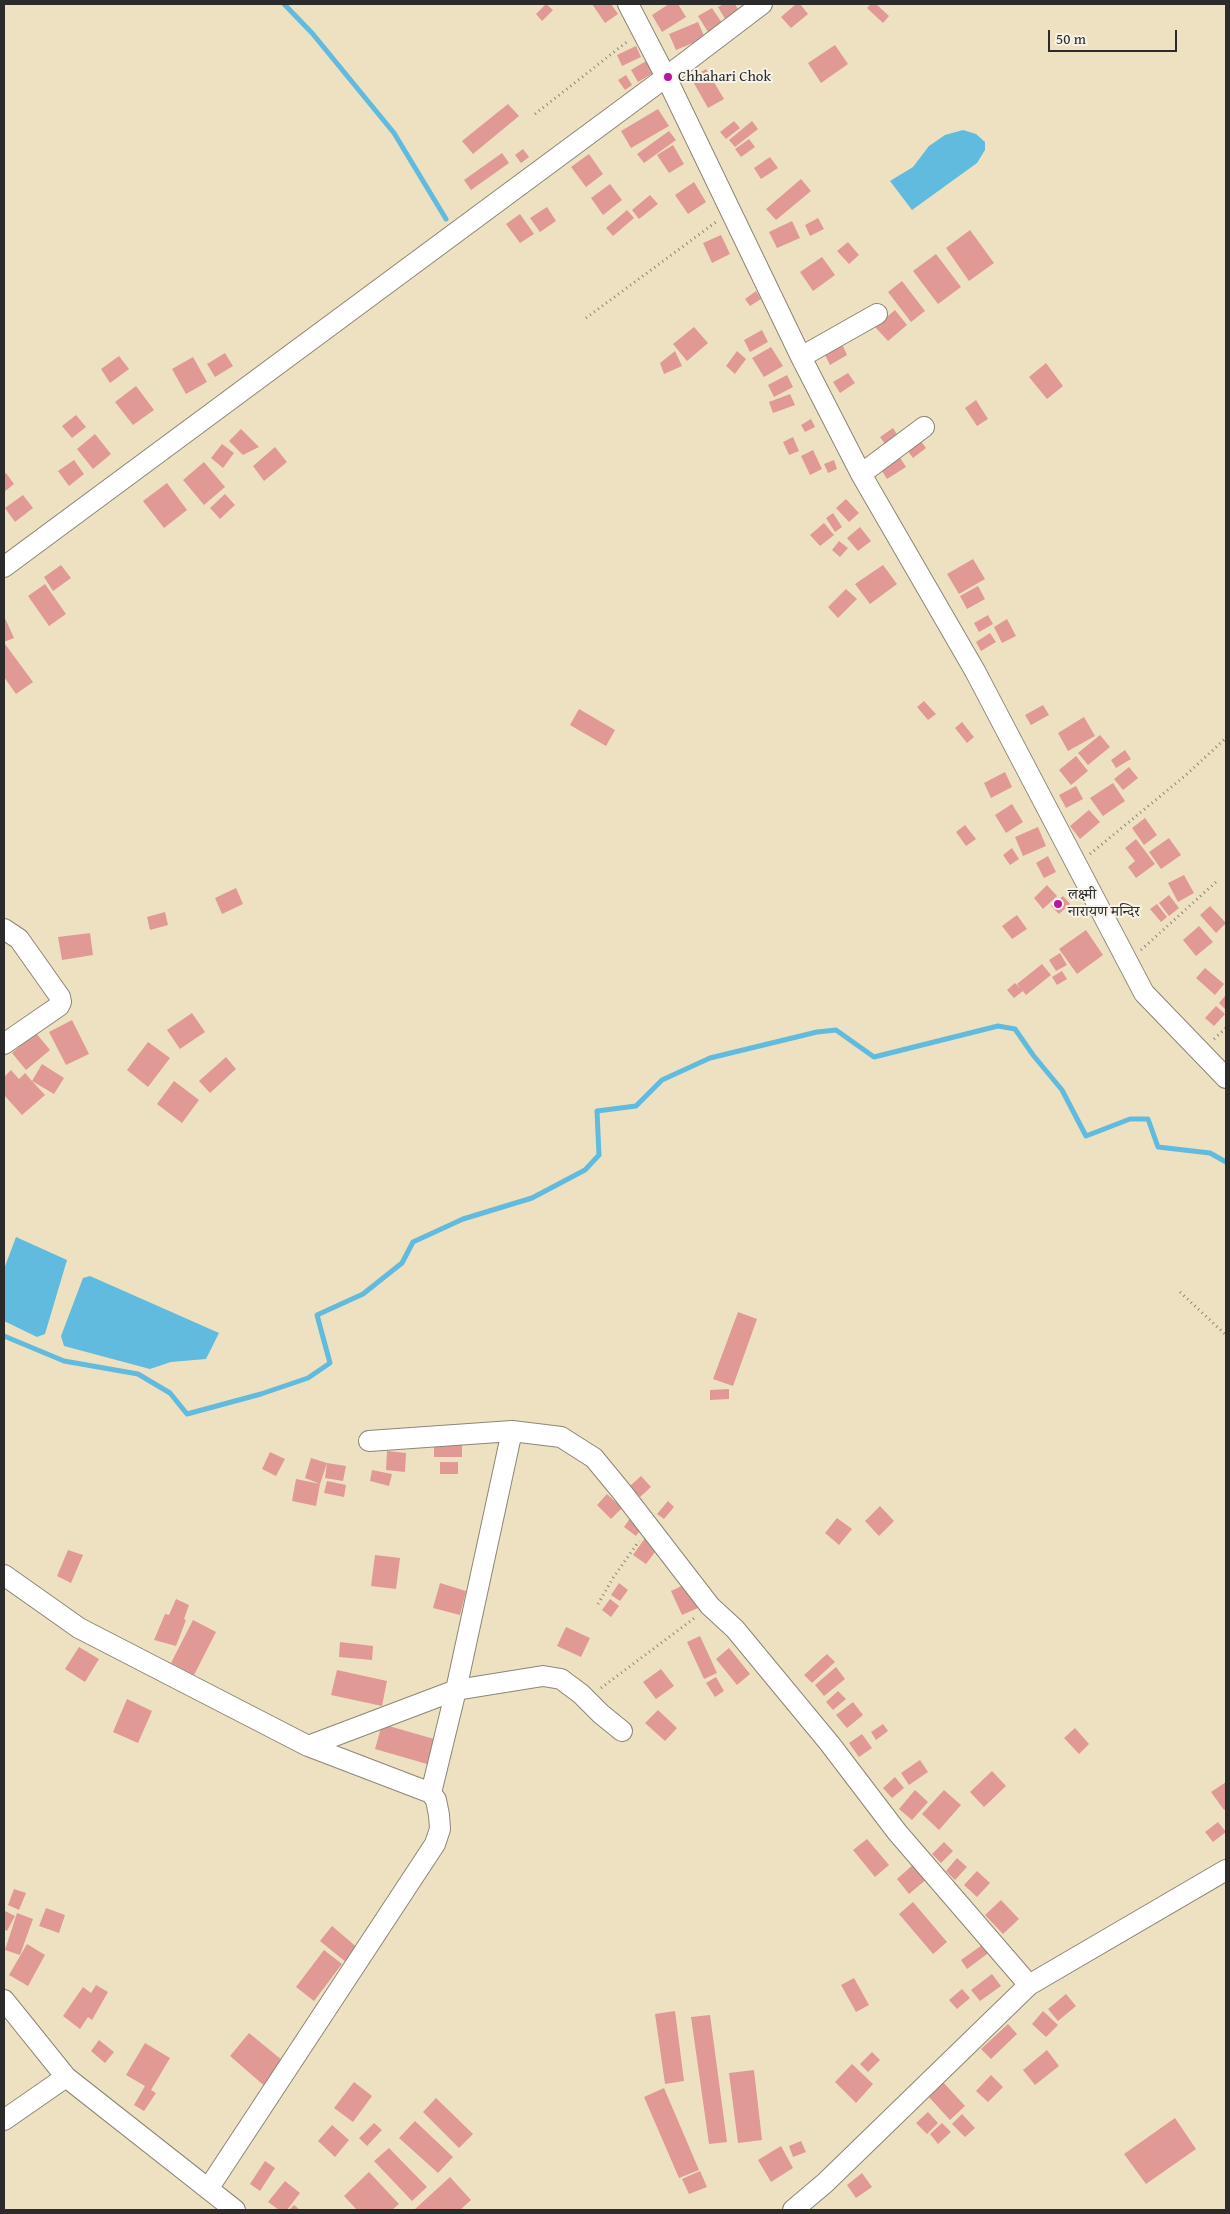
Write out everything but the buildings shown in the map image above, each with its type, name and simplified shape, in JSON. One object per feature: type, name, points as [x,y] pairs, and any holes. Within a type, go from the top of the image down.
[{"type":"street","points":[[628,4],[666,78],[801,357],[861,474],[975,671],[1144,993],[1226,1078]]},
{"type":"street","points":[[4,567],[666,78],[762,4]]},
{"type":"street","points":[[801,357],[877,314]]},
{"type":"street","points":[[861,474],[924,427]]},
{"type":"street","points":[[4,929],[19,939],[60,997],[61,1002],[59,1006],[4,1044]]},
{"type":"street","points":[[431,1792],[456,1690],[512,1431]]},
{"type":"street","points":[[369,1441],[512,1431],[561,1437],[594,1458],[710,1606],[735,1629],[830,1744],[897,1832],[1030,1985]]},
{"type":"street","points":[[4,1575],[79,1628],[308,1746],[431,1792],[436,1800],[440,1815],[440,1829],[436,1844],[208,2189]]},
{"type":"street","points":[[308,1746],[456,1690],[543,1676],[561,1679],[581,1694],[622,1731]]},
{"type":"street","points":[[793,2210],[832,2176],[1030,1985],[1226,1870]]},
{"type":"street","points":[[4,2000],[66,2077],[235,2210]]},
{"type":"street","points":[[4,2120],[66,2077]]},
{"type":"path","points":[[535,114],[642,31]]},
{"type":"path","points":[[586,318],[730,211]]},
{"type":"path","points":[[1076,865],[1186,775],[1226,738]]},
{"type":"path","points":[[1128,962],[1216,882]]},
{"type":"path","points":[[1180,1292],[1226,1335]]},
{"type":"path","points":[[598,1604],[613,1578],[649,1526]]},
{"type":"path","points":[[581,1694],[591,1695],[659,1647],[710,1606]]},
{"type":"water","points":[[963,130],[976,134],[985,142],[985,150],[977,163],[912,210],[890,181],[913,167],[929,146],[945,135]]},
{"type":"water","points":[[16,1237],[67,1260],[45,1334],[37,1337],[4,1321],[4,1269]]},
{"type":"water","points":[[90,1276],[219,1333],[206,1359],[171,1362],[150,1369],[64,1346],[61,1336],[83,1278]]},
{"type":"waterway","points":[[284,4],[312,33],[394,133],[446,219]]},
{"type":"waterway","points":[[4,1336],[64,1361],[138,1374],[170,1393],[187,1414],[261,1394],[308,1378],[330,1363],[317,1315],[363,1294],[402,1263],[413,1242],[463,1219],[532,1198],[585,1170],[599,1155],[597,1111],[636,1106],[662,1080],[710,1058],[817,1032],[836,1030],[874,1057],[998,1026],[1015,1029],[1033,1055],[1062,1090],[1086,1136],[1130,1119],[1148,1119],[1158,1147],[1210,1153],[1226,1162]]},
{"type":"place","name":"Chhahari Chok","points":[[668,77]]},
{"type":"place","name":"लक्ष्मी नारायण मन्दिर","points":[[1058,904]]}]
